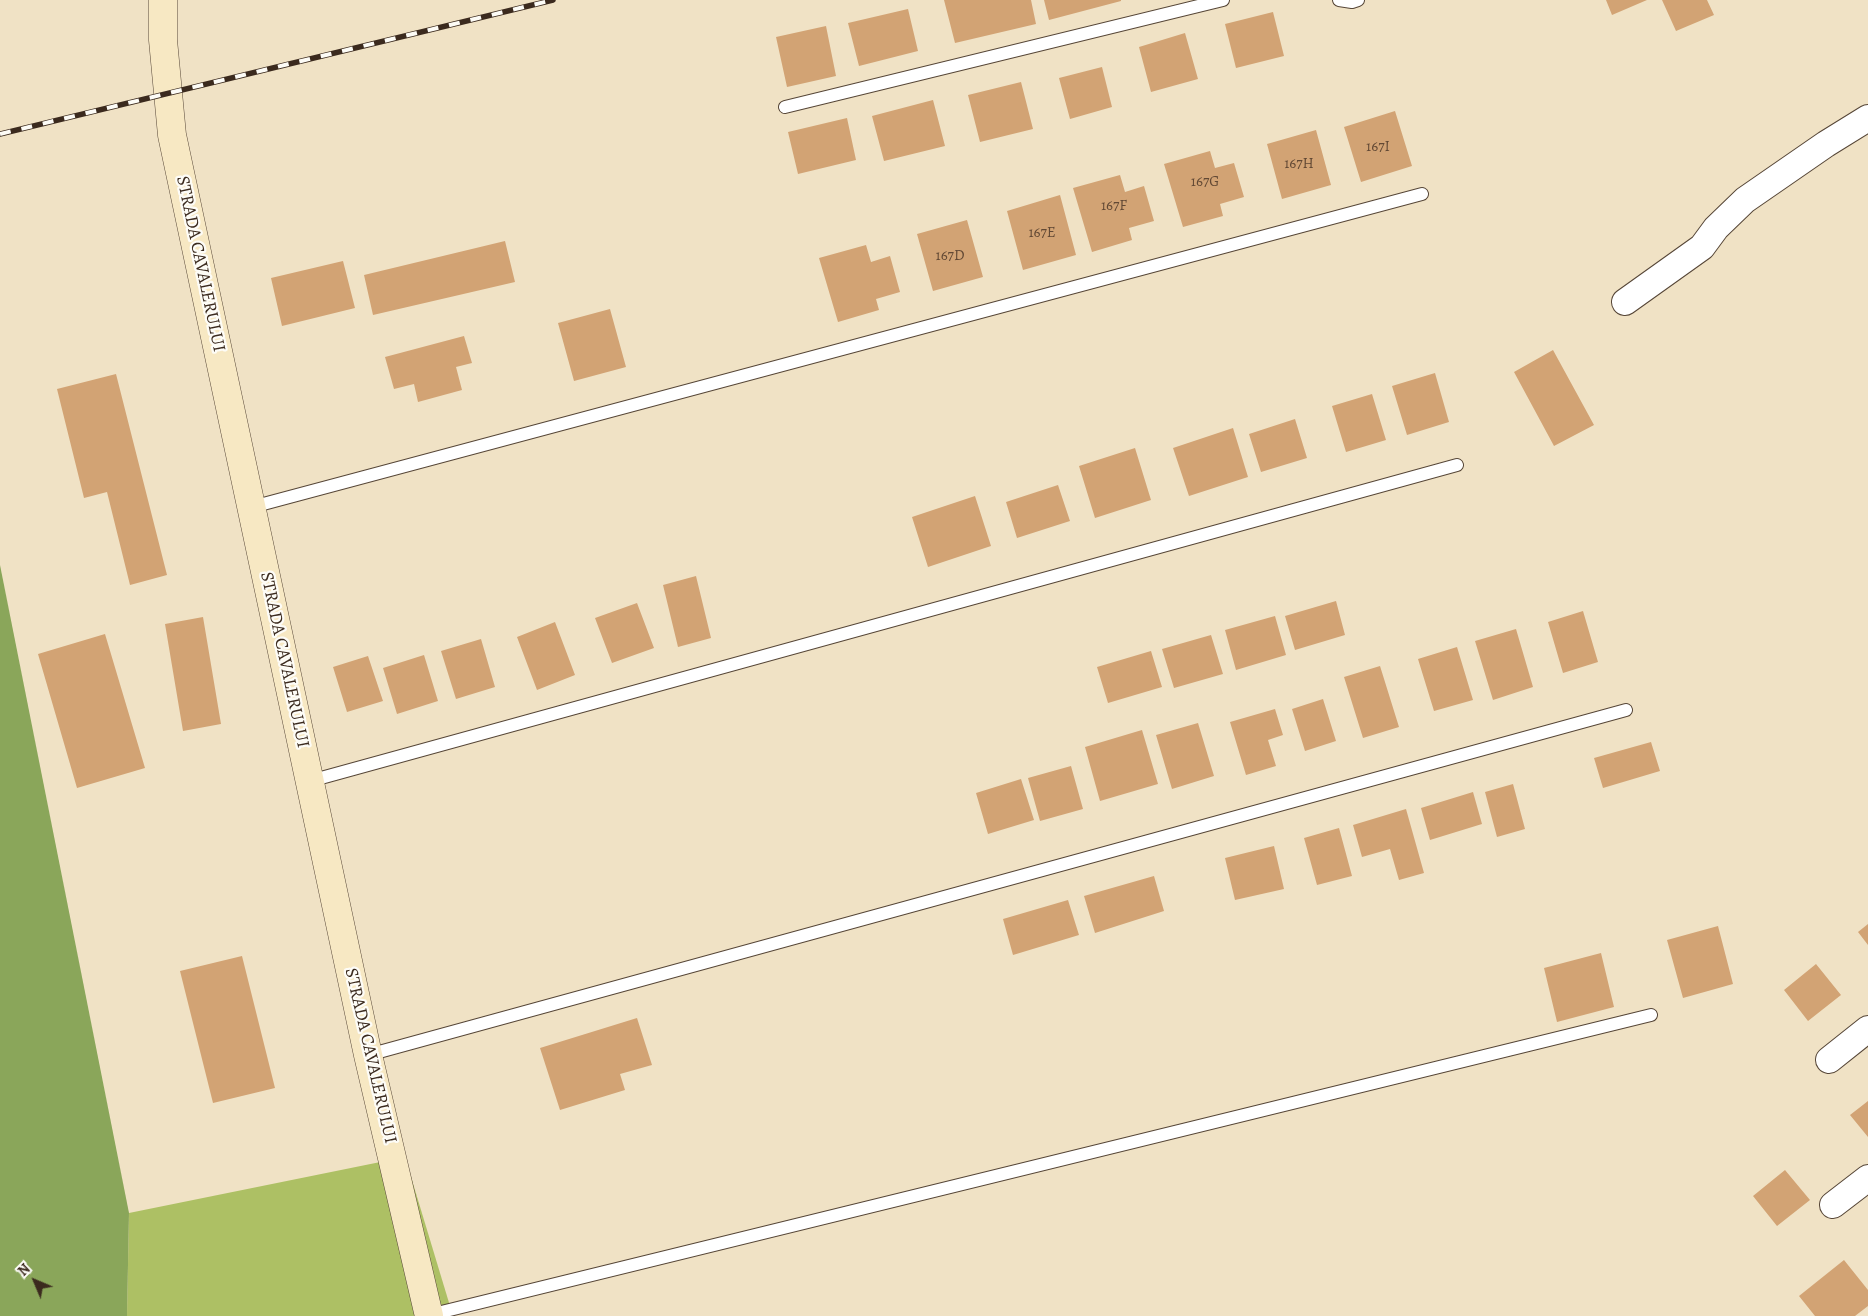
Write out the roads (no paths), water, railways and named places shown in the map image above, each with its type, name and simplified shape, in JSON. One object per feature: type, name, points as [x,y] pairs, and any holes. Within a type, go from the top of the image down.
[{"type":"main road","name":"STRADA CAVALERULUI","points":[[163,0],[163,40],[172,135],[368,1055],[429,1315]]},
{"type":"street","points":[[1624,302],[1702,247],[1716,228],[1745,200],[1826,144],[1868,118]]},
{"type":"street","points":[[1829,1060],[1868,1029]]},
{"type":"street","points":[[1833,1205],[1868,1178]]},
{"type":"lane","points":[[785,107],[1223,0]]},
{"type":"lane","points":[[1339,0],[1352,2],[1358,0]]},
{"type":"lane","points":[[252,507],[1422,194]]},
{"type":"lane","points":[[310,781],[1456,465]]},
{"type":"lane","points":[[368,1055],[1626,710]]},
{"type":"lane","points":[[429,1315],[1651,1015]]},
{"type":"railway","points":[[0,134],[553,0]]}]
